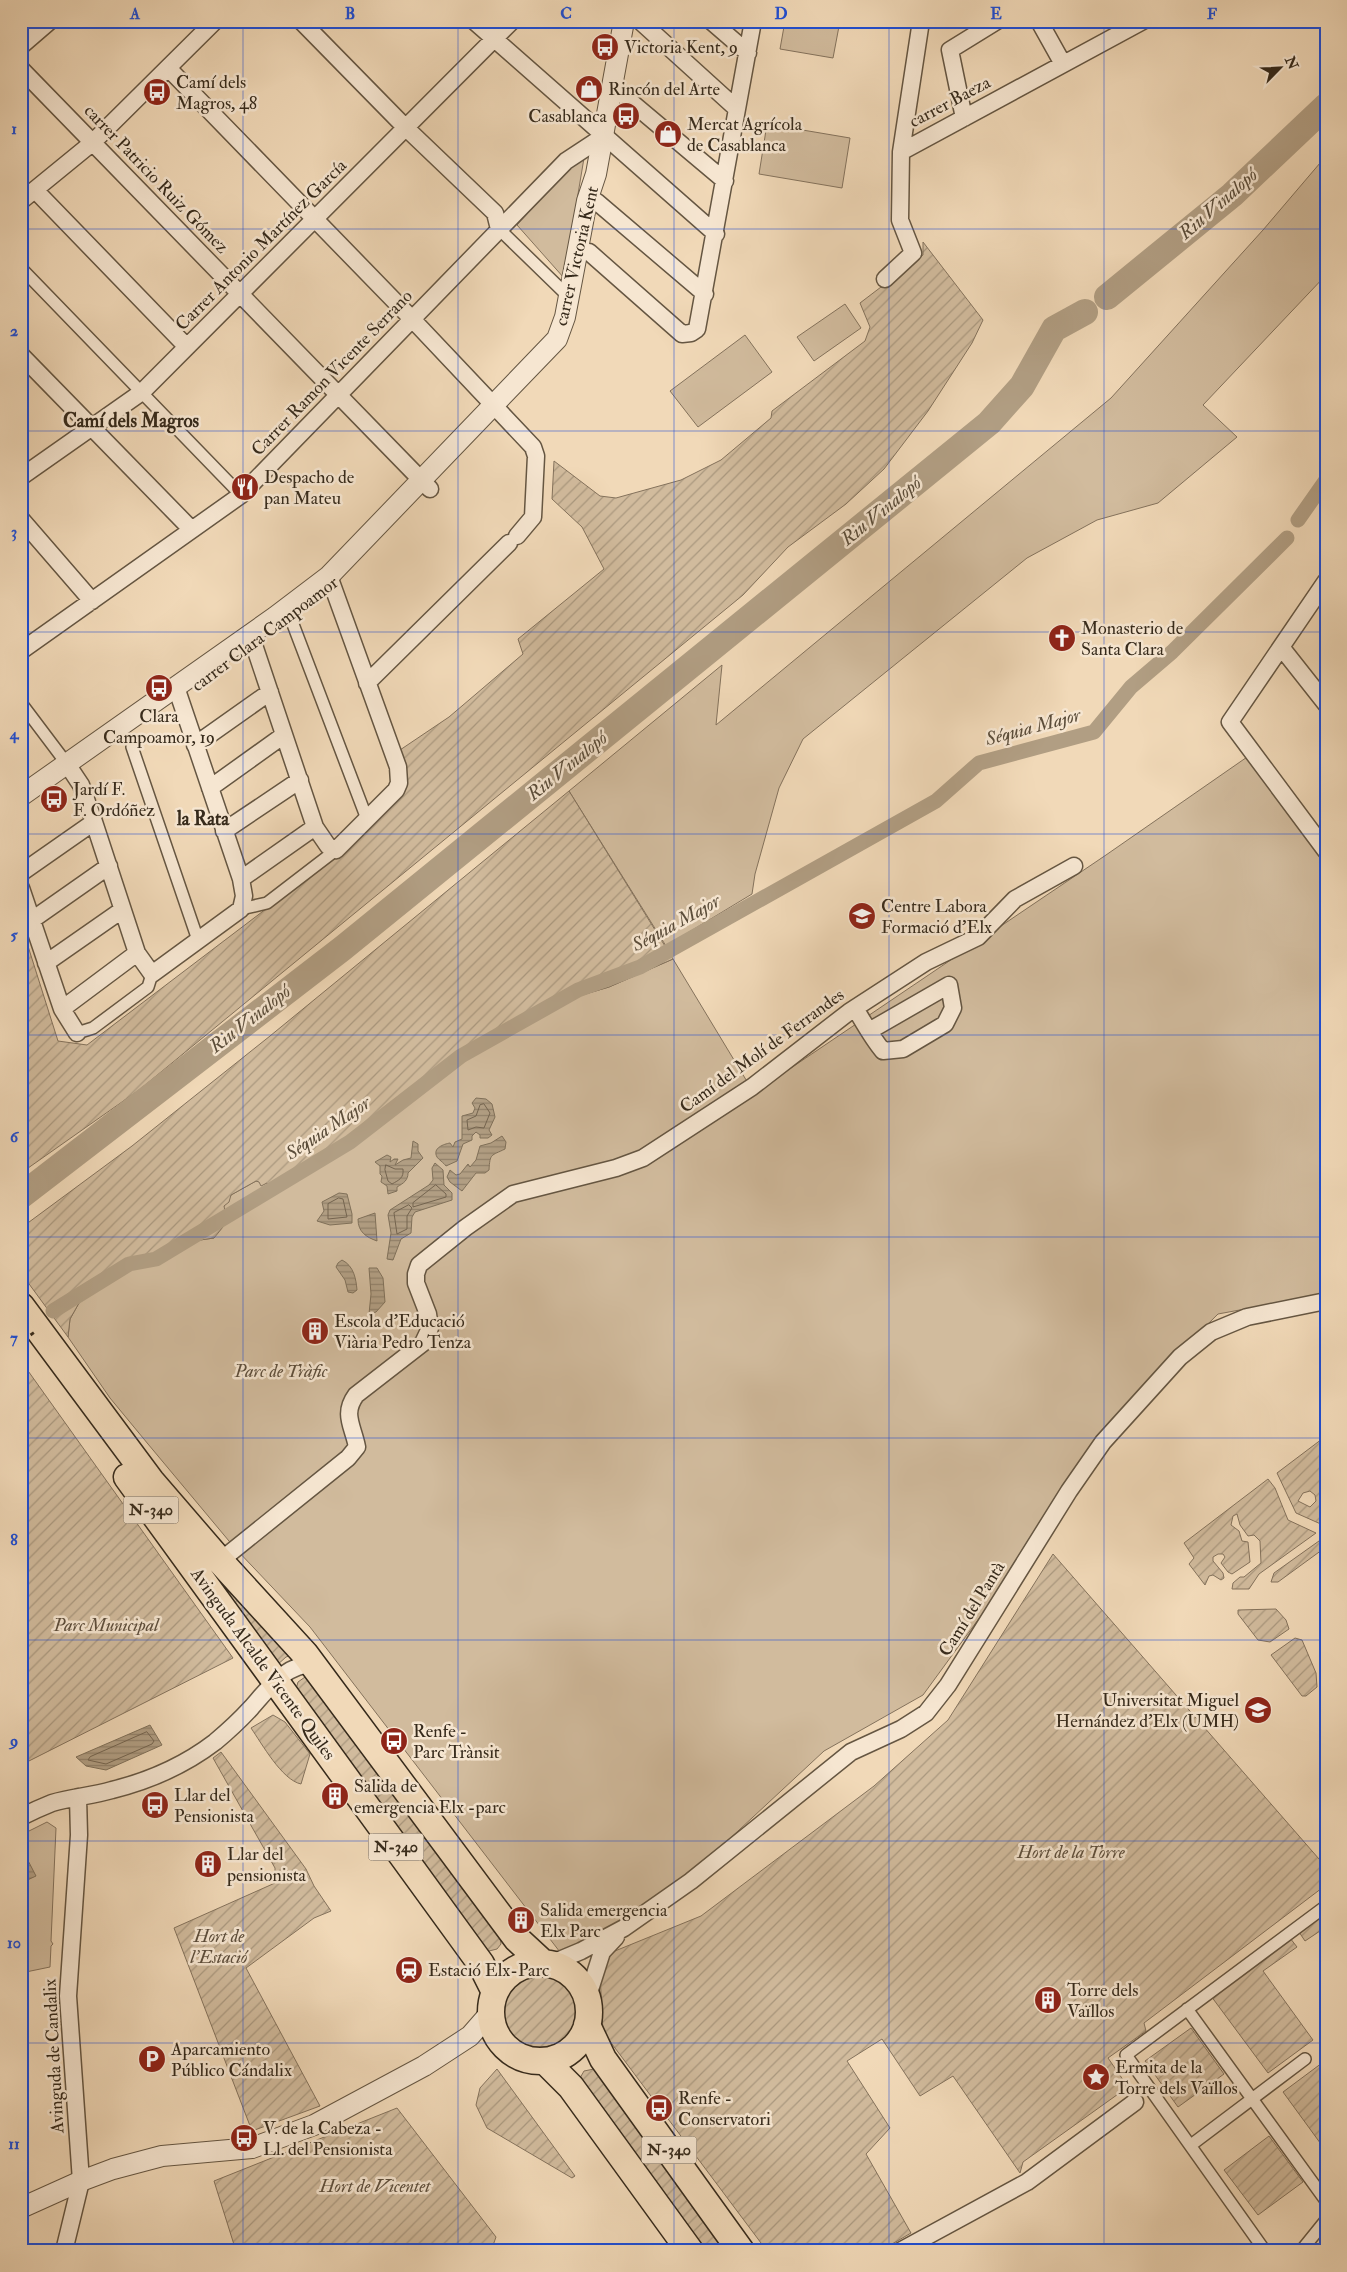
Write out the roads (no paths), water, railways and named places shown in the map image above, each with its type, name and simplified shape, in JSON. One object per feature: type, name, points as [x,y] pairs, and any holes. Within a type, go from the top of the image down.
[{"type":"highway","name":"N-340","points":[[21,1306],[29,1333]]},
{"type":"highway","name":"Avinguda Alcalde Vicente Quiles","points":[[29,1333],[151,1481],[220,1561],[314,1664],[517,1939],[547,1964]]},
{"type":"highway","name":"Avinguda Alcalde Vicente Quiles","points":[[29,1333],[276,1681],[481,1964],[493,2002]]},
{"type":"highway","name":"N-340","points":[[547,1964],[570,1973],[583,1989],[587,1999],[587,2025],[603,2060],[741,2251]]},
{"type":"highway","points":[[493,2002],[511,1972],[526,1965],[547,1964]]},
{"type":"highway","name":"N-340","points":[[493,2002],[495,2033],[508,2050],[526,2059],[545,2061],[572,2087],[690,2251]]},
{"type":"highway","points":[[545,2061],[567,2053],[582,2036],[587,2025]]},
{"type":"street","points":[[21,46],[50,21]]},
{"type":"street","points":[[21,201],[92,143],[215,21]]},
{"type":"street","points":[[301,21],[405,127],[496,213],[500,230],[569,297]]},
{"type":"street","points":[[474,21],[716,234]]},
{"type":"street","name":"Carrer Antonio Martínez García","points":[[21,477],[142,392],[316,220],[405,127],[512,21]]},
{"type":"street","name":"carrer Victoria Kent","points":[[562,342],[577,320],[589,252],[596,174],[624,21]]},
{"type":"street","points":[[640,21],[737,109]]},
{"type":"street","points":[[711,21],[748,53]]},
{"type":"street","points":[[589,252],[682,334],[691,333],[697,329],[700,322],[716,234],[753,21]]},
{"type":"street","points":[[901,152],[921,21]]},
{"type":"street","points":[[964,118],[950,50],[997,21]]},
{"type":"street","points":[[1039,21],[1063,64]]},
{"type":"street","name":"carrer Baeza","points":[[885,279],[913,253],[900,220],[901,152],[1143,21]]},
{"type":"street","points":[[168,68],[533,446],[536,456],[533,517],[513,540],[367,683]]},
{"type":"street","name":"carrer Patricio Ruiz Gómez","points":[[21,69],[426,485]]},
{"type":"street","points":[[612,86],[725,181]]},
{"type":"street","name":"Carrer Ramon Vicente Serrano","points":[[21,651],[241,495],[566,161],[604,136]]},
{"type":"street","points":[[35,190],[187,347]]},
{"type":"street","points":[[592,202],[705,294]]},
{"type":"street","name":"carrer Victoria Kent","points":[[562,342],[569,297],[592,202]]},
{"type":"street","points":[[21,268],[241,495]]},
{"type":"street","name":"carrer Clara Campoamor","points":[[251,641],[291,619],[331,581],[426,485],[562,342]]},
{"type":"street","points":[[21,355],[93,426],[192,529]]},
{"type":"street","points":[[21,519],[92,601]]},
{"type":"street","points":[[21,888],[62,1009],[77,1033],[93,1028],[148,987],[152,974],[241,909],[267,903],[336,850],[367,820],[396,790],[399,783],[398,767],[331,581]]},
{"type":"street","name":"carrer Clara Campoamor","points":[[21,809],[71,768],[251,641],[331,581]]},
{"type":"street","points":[[1326,581],[1230,722],[1326,851]]},
{"type":"street","points":[[291,619],[367,820]]},
{"type":"street","points":[[251,641],[315,827],[328,846],[336,850]]},
{"type":"street","points":[[1281,648],[1326,704]]},
{"type":"street","points":[[177,692],[241,879],[244,896],[241,909]]},
{"type":"street","points":[[195,745],[270,692]]},
{"type":"street","points":[[21,703],[71,768],[94,822],[136,953],[152,974]]},
{"type":"street","points":[[210,788],[284,734]]},
{"type":"street","points":[[132,748],[198,940]]},
{"type":"street","name":"carrer Clara Campoamor","points":[[21,796],[71,768]]},
{"type":"street","points":[[224,831],[300,780]]},
{"type":"street","points":[[21,874],[94,822]]},
{"type":"street","points":[[241,879],[315,827]]},
{"type":"street","points":[[32,920],[109,866]]},
{"type":"street","name":"Camí del Molí de Ferrandes","points":[[220,1561],[348,1458],[357,1447],[347,1414],[349,1404],[356,1395],[423,1343],[430,1328],[428,1314],[416,1282],[419,1265],[465,1228],[513,1194],[616,1168],[642,1158],[752,1087],[856,1008],[926,962],[978,937],[1015,899],[1074,866]]},
{"type":"street","points":[[46,963],[122,910]]},
{"type":"street","points":[[62,1009],[136,953]]},
{"type":"street","points":[[856,1008],[869,1031],[883,1051],[902,1049],[944,1024],[953,1008],[949,985],[869,1031]]},
{"type":"street","name":"Camí del Pantà","points":[[547,1964],[581,1951],[624,1928],[691,1881],[851,1752],[901,1729],[926,1713],[948,1685],[1069,1491],[1103,1442],[1180,1357],[1211,1332],[1247,1317],[1326,1302]]},
{"type":"street","name":"Avinguda Alcalde Vicente Quiles","points":[[21,1817],[52,1803],[134,1784],[175,1767],[214,1742],[250,1709],[276,1681],[302,1664],[314,1664]]},
{"type":"street","points":[[250,1709],[266,1701],[276,1700],[293,1704]]},
{"type":"street","name":"Avinguda de Candalix","points":[[64,2251],[81,2181],[68,1996],[79,1835],[78,1797]]},
{"type":"street","points":[[1265,2251],[1126,2055],[1326,1906]]},
{"type":"street","name":"Camí del Pantà","points":[[587,1999],[602,1952],[624,1928]]},
{"type":"street","points":[[21,2208],[113,2169],[162,2156],[252,2148],[314,2125],[424,2066],[470,2036],[493,2002]]},
{"type":"street","points":[[1187,2009],[1326,2202]]},
{"type":"street","points":[[1191,2146],[1305,2059]]},
{"type":"street","points":[[900,2251],[1027,2182],[1135,2102]]},
{"type":"street","points":[[1301,2251],[1326,2220]]},
{"type":"water","points":[[476,1098],[486,1099],[492,1104],[495,1117],[489,1130],[492,1135],[488,1138],[480,1138],[480,1135],[476,1132],[472,1136],[472,1140],[463,1144],[457,1161],[446,1166],[437,1157],[436,1151],[442,1145],[450,1143],[453,1147],[455,1142],[462,1139],[462,1116],[473,1113],[475,1108],[472,1103]]},
{"type":"water","points":[[502,1136],[506,1142],[505,1149],[492,1156],[489,1170],[485,1173],[476,1173],[462,1191],[450,1182],[447,1177],[450,1170],[456,1175],[460,1174],[468,1164],[470,1167],[476,1160],[480,1146],[491,1143]]},
{"type":"water","points":[[413,1141],[418,1144],[418,1151],[423,1158],[408,1173],[405,1181],[397,1187],[397,1191],[388,1194],[387,1186],[381,1182],[380,1166],[375,1162],[387,1155],[391,1157],[390,1162],[398,1159],[395,1165],[411,1158]]},
{"type":"water","points":[[435,1163],[443,1170],[444,1185],[452,1193],[452,1200],[415,1212],[412,1217],[411,1233],[401,1239],[393,1260],[387,1259],[391,1233],[388,1215],[390,1210],[429,1185],[433,1180],[432,1168]]},
{"type":"water","points":[[339,1193],[347,1194],[352,1214],[352,1223],[330,1225],[317,1221],[324,1211],[322,1202]]},
{"type":"water","points":[[375,1213],[377,1241],[363,1233],[358,1224],[358,1219]]},
{"type":"water","points":[[342,1260],[354,1273],[357,1290],[353,1293],[348,1292],[345,1280],[336,1267]]},
{"type":"water","points":[[369,1268],[377,1268],[383,1278],[385,1302],[376,1312],[369,1314],[371,1294]]},
{"type":"water","points":[[150,1725],[162,1745],[106,1770],[86,1766],[76,1757]]},
{"type":"water","points":[[21,1847],[36,1876],[21,1883]]},
{"type":"waterway","name":"Riu Vinalopó","points":[[1107,297],[1232,195],[1326,106]]},
{"type":"waterway","name":"Riu Vinalopó","points":[[21,1196],[343,948],[989,423],[1022,386],[1054,329],[1085,312]]},
{"type":"waterway","name":"Séquia Major","points":[[1298,520],[1326,480]]},
{"type":"waterway","name":"Séquia Major","points":[[53,1311],[129,1264],[156,1259],[350,1142],[461,1056],[578,990],[640,967],[936,801],[979,763],[1094,732],[1131,687],[1172,652],[1287,538]]},
{"type":"railway","points":[[21,1318],[33,1335]]},
{"type":"place","name":"Victoria Kent, 9","points":[[605,47]]},
{"type":"place","name":"Rincón del Arte","points":[[589,89]]},
{"type":"place","name":"Camí dels Magros, 48","points":[[157,92]]},
{"type":"place","name":"Casablanca","points":[[626,116]]},
{"type":"place","name":"Mercat Agrícola de Casablanca","points":[[668,134]]},
{"type":"place","name":"Despacho de pan Mateu","points":[[245,487]]},
{"type":"place","name":"Monasterio de Santa Clara","points":[[1062,638]]},
{"type":"place","name":"Clara Campoamor, 19","points":[[159,688]]},
{"type":"place","name":"Jardí F. F. Ordóñez","points":[[54,799]]},
{"type":"place","name":"Centre Labora Formació d'Elx","points":[[862,916]]},
{"type":"place","name":"Escola d'Educació Viària Pedro Tenza","points":[[315,1331]]},
{"type":"place","name":"Universitat Miguel Hernández d'Elx (UMH)","points":[[1258,1710]]},
{"type":"place","name":"Renfe - Parc Trànsit","points":[[394,1741]]},
{"type":"place","name":"Salida de emergencia Elx -parc","points":[[335,1796]]},
{"type":"place","name":"Llar del Pensionista","points":[[155,1805]]},
{"type":"place","name":"Llar del pensionista","points":[[208,1864]]},
{"type":"place","name":"Salida emergencia Elx Parc","points":[[521,1920]]},
{"type":"place","name":"Estació Elx-Parc","points":[[409,1970]]},
{"type":"place","name":"Torre dels Vaïllos","points":[[1048,2000]]},
{"type":"place","name":"Aparcamiento Público Cándalix","points":[[152,2059]]},
{"type":"place","name":"Ermita de la Torre dels Vaïllos","points":[[1096,2077]]},
{"type":"place","name":"Renfe - Conservatori","points":[[659,2108]]},
{"type":"place","name":"V. de la Cabeza - Ll. del Pensionista","points":[[244,2138]]},
{"type":"district","name":"Camí dels Magros","points":[[131,421]]},
{"type":"district","name":"la Rata","points":[[203,819]]},
{"type":"park label","name":"Parc de Tràfic","points":[[281,1371]]},
{"type":"park label","name":"Parc Municipal","points":[[106,1625]]},
{"type":"park label","name":"Hort de la Torre","points":[[1071,1852]]},
{"type":"park label","name":"Hort de l'Estació","points":[[219,1946]]},
{"type":"park label","name":"Hort de Vicentet","points":[[375,2186]]}]
